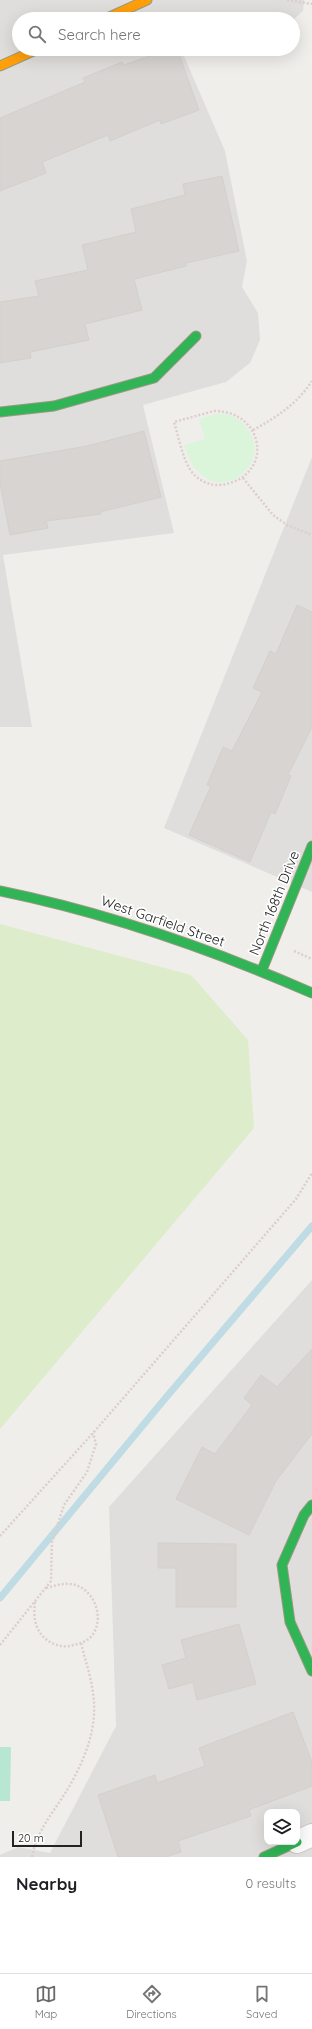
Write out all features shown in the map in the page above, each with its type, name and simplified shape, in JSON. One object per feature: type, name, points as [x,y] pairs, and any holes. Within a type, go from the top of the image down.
[{"type":"street","points":[[120,12],[147,0]]},
{"type":"street","points":[[0,66],[22,56]]},
{"type":"street","points":[[0,412],[54,406],[154,378],[196,336]]},
{"type":"street","name":"North 168th Drive","points":[[262,970],[312,846]]},
{"type":"street","name":"West Garfield Street","points":[[0,891],[50,900],[156,930],[262,970],[312,993]]},
{"type":"street","points":[[312,1505],[304,1515],[282,1564],[290,1622],[312,1671]]},
{"type":"street","points":[[300,1841],[312,1835]]},
{"type":"street","points":[[264,1857],[290,1845]]},
{"type":"path","points":[[288,0],[312,4]]},
{"type":"path","points":[[253,430],[286,410],[303,395],[312,381]]},
{"type":"path","points":[[214,411],[225,411],[235,414],[244,420],[253,430],[257,448],[256,461],[248,473],[242,478],[227,484],[216,485],[198,479],[186,462],[174,422],[214,411]]},
{"type":"path","points":[[242,478],[273,515],[287,525],[312,535]]},
{"type":"path","points":[[0,1536],[93,1433],[296,1199],[312,1173]]},
{"type":"path","points":[[0,1645],[51,1581],[52,1542],[64,1505],[87,1472],[96,1444],[93,1433]]},
{"type":"path","points":[[35,1602],[33,1614],[37,1629],[46,1640],[55,1645],[69,1647],[90,1638],[95,1629],[97,1617],[96,1606],[92,1596],[82,1588],[72,1584],[56,1585],[46,1588]]},
{"type":"path","points":[[32,1857],[37,1836],[72,1781],[86,1750],[93,1724],[94,1704],[92,1685],[81,1643]]},
{"type":"shaded area","points":[[0,0],[304,0],[303,11],[300,14],[300,12],[12,12],[12,56],[184,56],[225,151],[247,261],[242,287],[258,313],[260,340],[250,363],[226,382],[143,405],[174,533],[3,555],[32,727],[0,727]]},
{"type":"shaded area","points":[[312,457],[312,892],[164,828]]},
{"type":"shaded area","points":[[312,1280],[312,1857],[0,1857],[0,1855],[18,1847],[50,1853],[116,1726],[109,1507]]},
{"type":"green space","points":[[216,414],[225,414],[236,418],[246,427],[254,442],[253,457],[247,469],[236,478],[222,482],[208,479],[194,467],[184,445],[205,439],[199,419]]},
{"type":"green space","points":[[0,924],[191,975],[248,1040],[254,1128],[0,1429]]},
{"type":"green space","points":[[0,1747],[11,1747],[10,1801],[0,1801]]},
{"type":"building","points":[[149,56],[180,56],[199,110],[161,124],[160,120],[110,141],[108,135],[42,162],[46,173],[0,191],[0,118],[85,82],[83,78],[122,62],[124,65]]},
{"type":"building","points":[[222,176],[239,251],[186,263],[186,266],[134,279],[142,310],[85,324],[89,340],[30,352],[31,358],[0,363],[0,302],[39,296],[35,281],[88,270],[82,245],[136,232],[131,209],[185,195],[183,184]]},
{"type":"building","points":[[144,431],[161,497],[100,512],[101,514],[46,521],[48,528],[10,535],[0,483],[0,461],[87,446]]},
{"type":"building","points":[[297,605],[312,612],[312,727],[288,775],[291,776],[275,814],[271,812],[250,862],[189,835],[211,786],[207,785],[223,747],[232,751],[262,692],[253,688],[270,651],[276,654]]},
{"type":"building","points":[[312,1349],[312,1434],[276,1481],[249,1535],[176,1499],[202,1447],[215,1454],[252,1405],[244,1398],[261,1375],[277,1387]]},
{"type":"building","points":[[158,1543],[236,1544],[236,1607],[176,1607],[176,1568],[158,1568]]},
{"type":"building","points":[[239,1624],[256,1684],[197,1700],[193,1682],[169,1689],[162,1665],[186,1658],[181,1640]]},
{"type":"building","points":[[293,1712],[312,1762],[312,1786],[249,1810],[251,1816],[178,1841],[181,1852],[166,1857],[118,1857],[98,1795],[155,1775],[157,1783],[205,1766],[199,1748]]},
{"type":"waterway","points":[[0,1598],[163,1401],[312,1226]]},
{"type":"traffic: fast","points":[[0,412],[54,406],[154,378],[196,336]]},
{"type":"traffic: fast","points":[[262,970],[312,846]]},
{"type":"traffic: fast","points":[[0,891],[120,921],[197,947],[312,993]]},
{"type":"traffic: fast","points":[[312,1505],[304,1515],[282,1565],[290,1622],[312,1671]]},
{"type":"traffic: fast","points":[[264,1857],[290,1845]]},
{"type":"traffic: slow","points":[[120,12],[147,0]]},
{"type":"traffic: slow","points":[[0,66],[22,56]]}]
